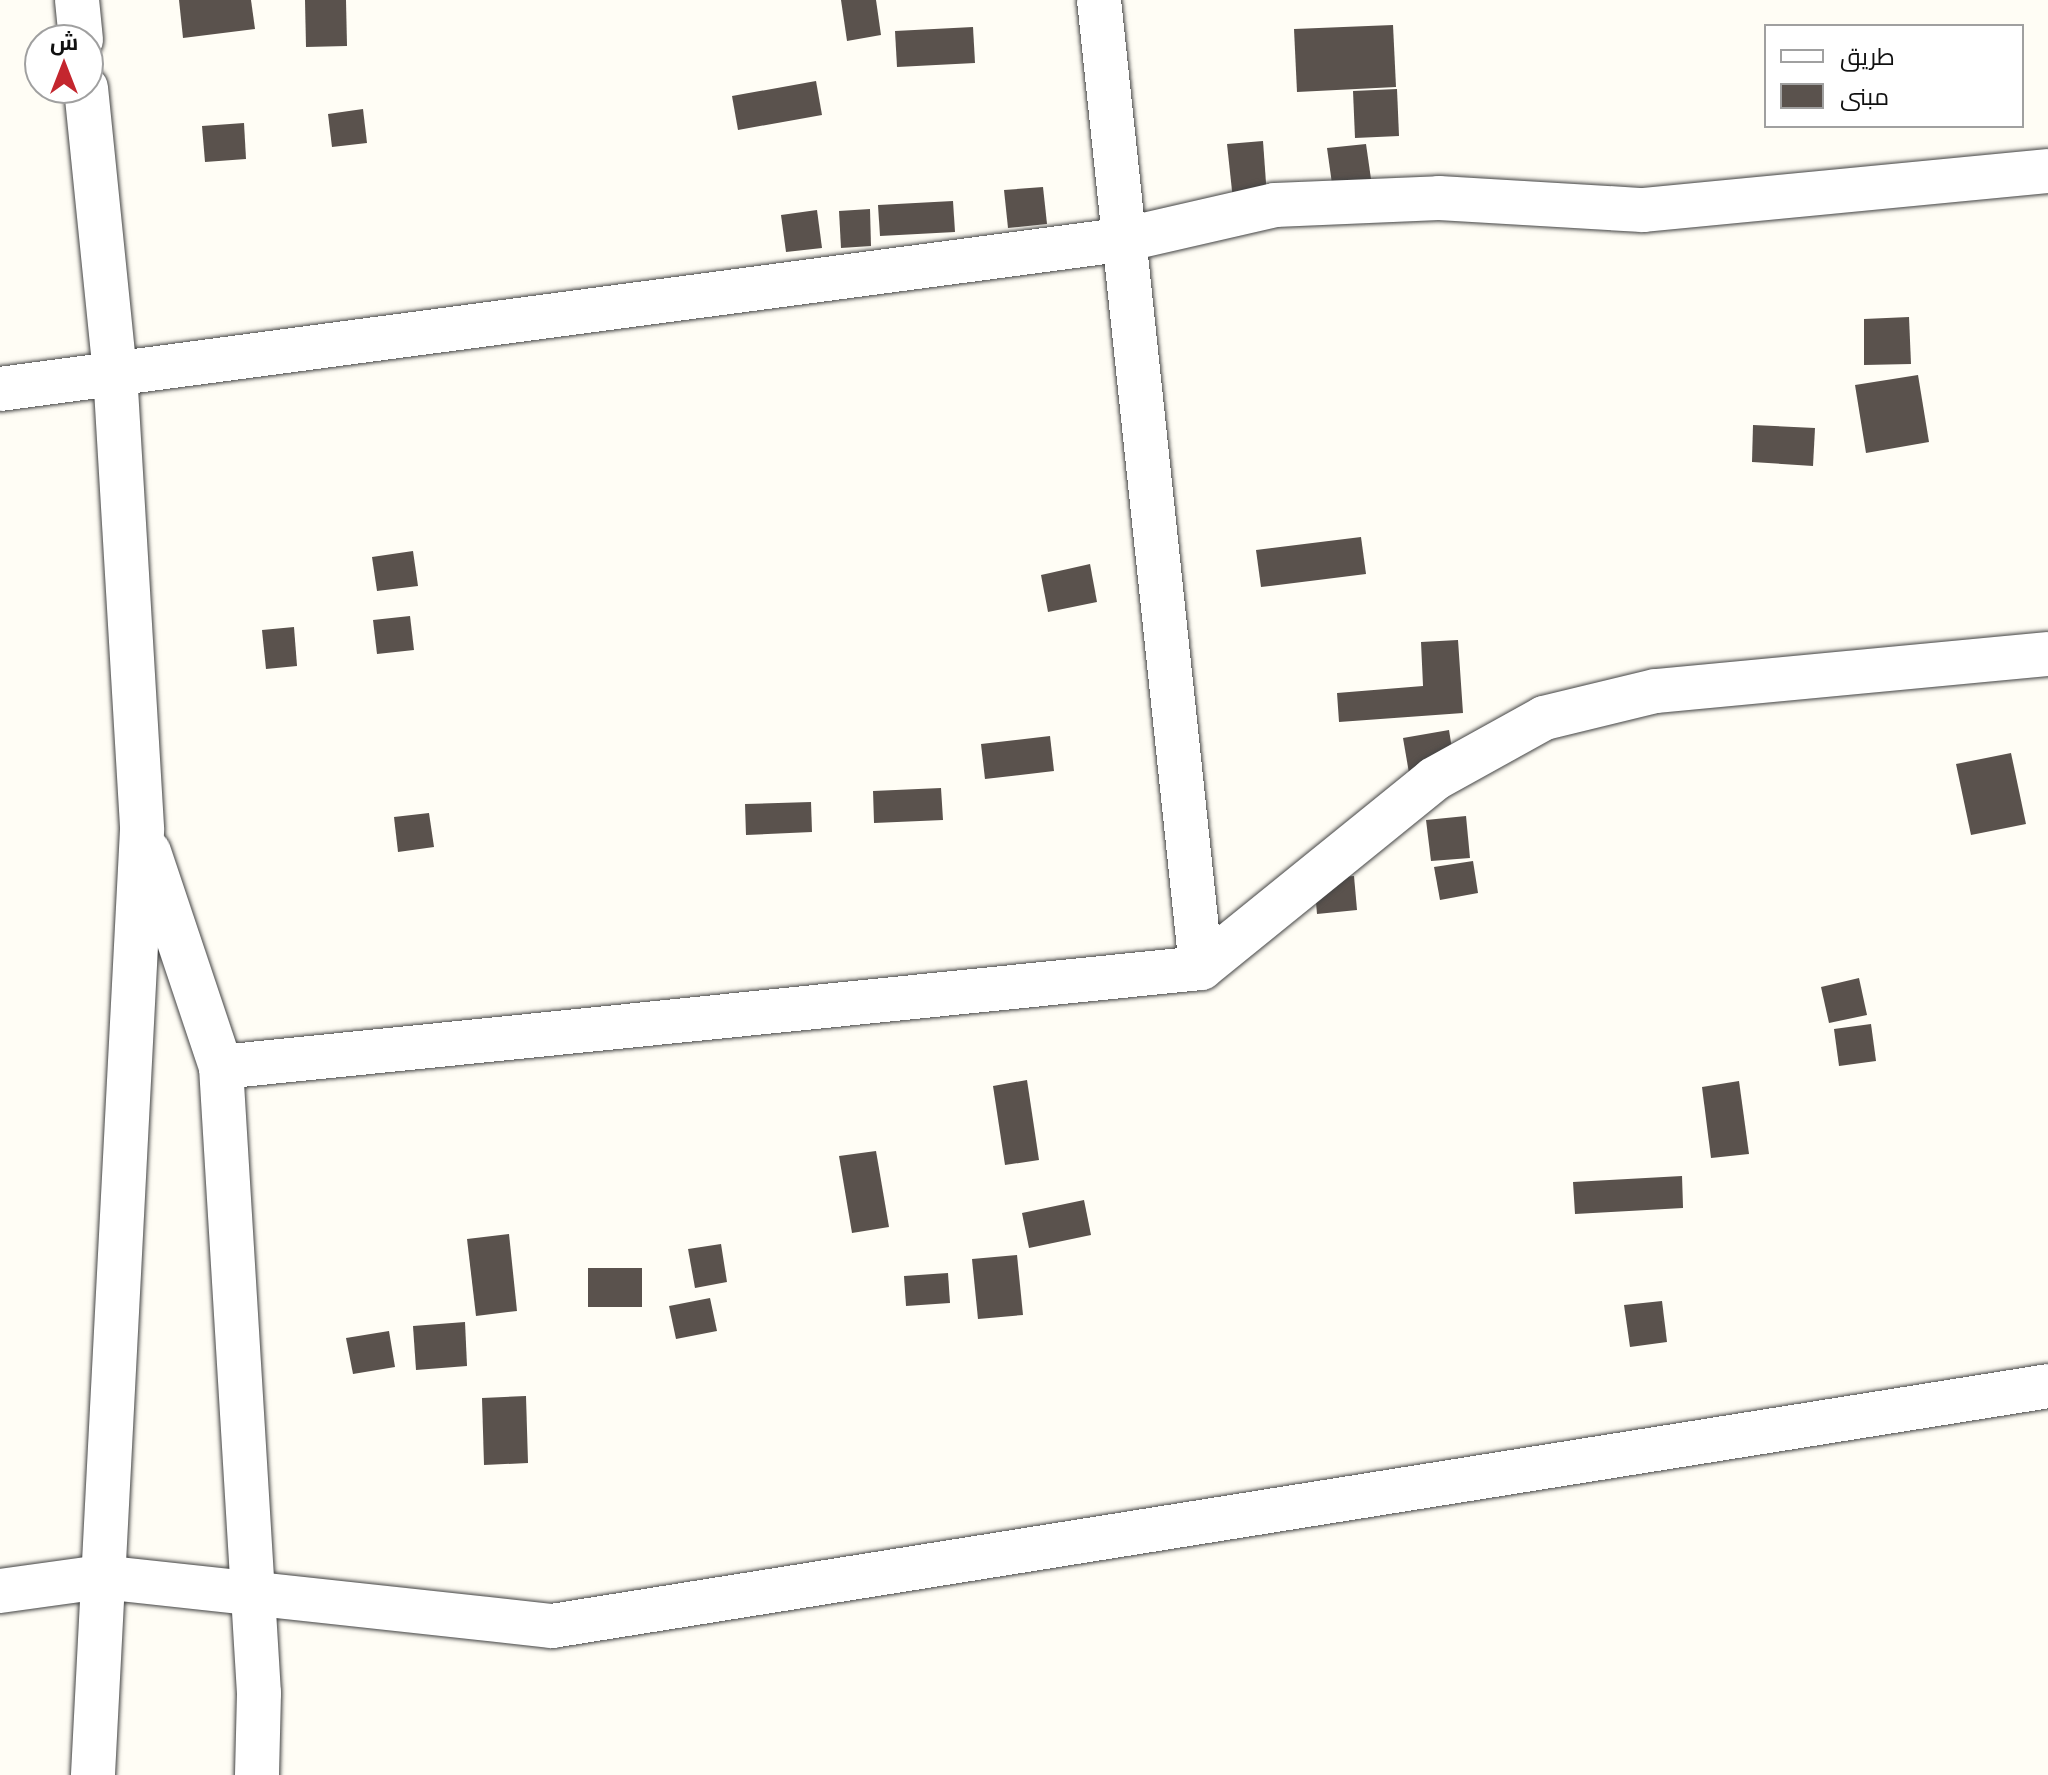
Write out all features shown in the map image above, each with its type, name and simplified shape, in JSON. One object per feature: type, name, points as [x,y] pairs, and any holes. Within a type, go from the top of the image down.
[{"type":"street","points":[[77,0],[79,24]]},
{"type":"street","points":[[1099,0],[1127,239],[1201,968]]},
{"type":"street","points":[[88,104],[115,372],[142,830],[93,1775]]},
{"type":"street","points":[[0,389],[1127,239],[1275,205],[1439,198],[1643,210],[2048,171]]},
{"type":"street","points":[[221,1067],[1201,968],[1434,779],[1544,718],[1656,691],[2048,654]]},
{"type":"street","points":[[142,830],[221,1067],[253,1589],[257,1775]]},
{"type":"street","points":[[0,1591],[101,1577],[253,1589],[552,1626],[2048,1386]]},
{"type":"building","points":[[179,0],[251,0],[255,29],[183,38]]},
{"type":"building","points":[[305,0],[346,0],[347,46],[306,47]]},
{"type":"building","points":[[841,0],[876,0],[881,35],[847,41]]},
{"type":"building","points":[[1393,25],[1396,87],[1297,92],[1294,29]]},
{"type":"building","points":[[973,27],[975,63],[897,67],[895,31]]},
{"type":"building","points":[[816,81],[822,115],[738,130],[732,96]]},
{"type":"building","points":[[1397,89],[1399,136],[1355,138],[1353,91]]},
{"type":"building","points":[[363,109],[367,143],[332,147],[328,114]]},
{"type":"building","points":[[244,123],[246,159],[205,162],[202,126]]},
{"type":"building","points":[[1263,141],[1267,197],[1233,200],[1227,144]]},
{"type":"building","points":[[1366,144],[1372,186],[1333,191],[1327,148]]},
{"type":"building","points":[[1043,187],[1047,224],[1008,228],[1004,190]]},
{"type":"building","points":[[953,201],[955,232],[880,236],[878,205]]},
{"type":"building","points":[[870,209],[871,246],[841,248],[839,211]]},
{"type":"building","points":[[817,210],[822,248],[786,252],[781,215]]},
{"type":"building","points":[[1909,317],[1911,364],[1864,365],[1864,319]]},
{"type":"building","points":[[1918,375],[1929,442],[1866,453],[1855,385]]},
{"type":"building","points":[[1753,425],[1815,428],[1813,466],[1752,462]]},
{"type":"building","points":[[1361,537],[1366,574],[1261,587],[1256,550]]},
{"type":"building","points":[[413,551],[418,586],[377,591],[372,557]]},
{"type":"building","points":[[1090,564],[1097,602],[1048,612],[1041,575]]},
{"type":"building","points":[[410,616],[414,650],[377,654],[373,620]]},
{"type":"building","points":[[294,627],[297,666],[266,669],[262,630]]},
{"type":"building","points":[[1458,640],[1463,713],[1339,722],[1337,693],[1423,686],[1421,642]]},
{"type":"building","points":[[1449,730],[1455,767],[1409,773],[1403,738]]},
{"type":"building","points":[[1050,736],[1054,771],[985,779],[981,744]]},
{"type":"building","points":[[2011,753],[2026,824],[1971,835],[1956,764]]},
{"type":"building","points":[[941,788],[943,820],[874,823],[873,791]]},
{"type":"building","points":[[811,802],[812,832],[746,835],[745,804]]},
{"type":"building","points":[[429,813],[434,847],[398,852],[394,817]]},
{"type":"building","points":[[1466,816],[1470,858],[1431,861],[1426,820]]},
{"type":"building","points":[[1473,861],[1478,893],[1440,900],[1434,867]]},
{"type":"building","points":[[1354,876],[1357,910],[1317,914],[1314,879]]},
{"type":"building","points":[[1859,978],[1867,1015],[1829,1023],[1821,987]]},
{"type":"building","points":[[1871,1024],[1876,1061],[1839,1066],[1834,1029]]},
{"type":"building","points":[[1027,1080],[1039,1160],[1005,1165],[993,1086]]},
{"type":"building","points":[[1739,1081],[1749,1154],[1711,1158],[1702,1087]]},
{"type":"building","points":[[876,1151],[889,1227],[852,1233],[839,1156]]},
{"type":"building","points":[[1682,1176],[1683,1208],[1575,1214],[1573,1182]]},
{"type":"building","points":[[1084,1200],[1091,1235],[1029,1248],[1022,1213]]},
{"type":"building","points":[[509,1234],[517,1311],[476,1316],[467,1239]]},
{"type":"building","points":[[721,1244],[727,1282],[695,1288],[688,1249]]},
{"type":"building","points":[[1017,1255],[1023,1315],[978,1319],[972,1259]]},
{"type":"building","points":[[588,1268],[642,1268],[642,1307],[588,1307]]},
{"type":"building","points":[[948,1273],[950,1303],[906,1306],[904,1276]]},
{"type":"building","points":[[710,1298],[717,1331],[676,1339],[669,1306]]},
{"type":"building","points":[[1662,1301],[1667,1342],[1630,1347],[1624,1305]]},
{"type":"building","points":[[465,1322],[467,1366],[416,1370],[413,1326]]},
{"type":"building","points":[[389,1331],[395,1367],[353,1374],[346,1338]]},
{"type":"building","points":[[526,1396],[528,1463],[484,1465],[482,1398]]}]
